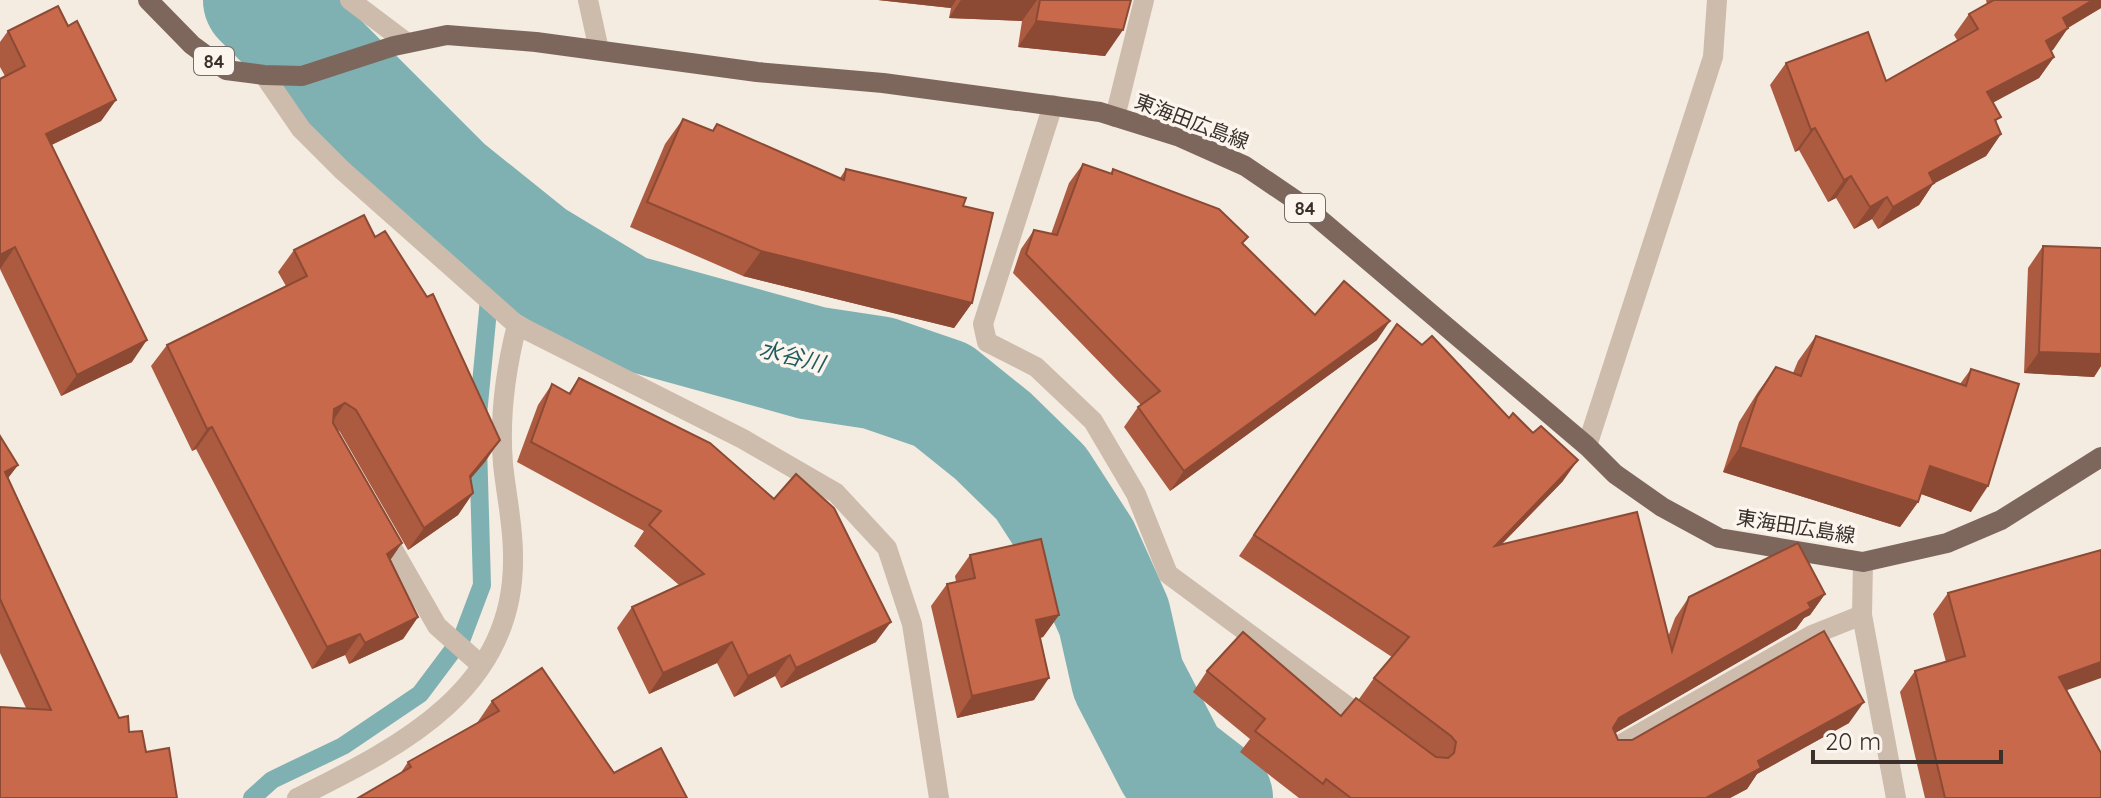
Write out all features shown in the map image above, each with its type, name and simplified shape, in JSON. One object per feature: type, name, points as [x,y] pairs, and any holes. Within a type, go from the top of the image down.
[{"type":"main road","name":"東海田広島線","points":[[148,0],[192,45],[226,70],[302,76],[400,44],[447,35],[599,50],[757,72],[883,83],[1053,105],[1115,117],[1180,137],[1245,166],[1304,206],[1587,446],[1615,474],[1662,507],[1719,538],[1863,562],[1947,543],[2001,520],[2101,457]]},
{"type":"street","points":[[350,0],[400,44]]},
{"type":"street","points":[[588,0],[599,50]]},
{"type":"street","points":[[1115,117],[1144,0]]},
{"type":"street","points":[[1587,446],[1713,57],[1717,0]]},
{"type":"street","points":[[264,75],[301,129],[342,170],[517,325],[743,439],[836,493],[887,548],[912,624],[939,798]]},
{"type":"street","points":[[1053,105],[983,324],[987,342],[1036,367],[1093,421],[1136,494],[1168,574],[1392,739]]},
{"type":"street","points":[[297,798],[411,738],[447,707],[481,665],[500,634],[512,590],[513,553],[503,461],[502,394],[517,325]]},
{"type":"street","points":[[375,519],[437,626],[481,665]]},
{"type":"street","points":[[1863,562],[1862,615],[1896,798]]},
{"type":"street","points":[[1611,750],[1812,635],[1862,615]]},
{"type":"building","points":[[1040,0],[1131,0],[1123,30],[1036,21]]},
{"type":"building","points":[[1994,0],[2093,0],[2063,18],[2068,28],[2046,41],[2054,57],[1987,92],[2001,117],[1995,120],[2001,134],[1929,173],[1934,183],[1893,207],[1887,197],[1870,207],[1851,176],[1844,180],[1815,128],[1811,130],[1786,63],[1868,32],[1886,81],[1978,29],[1969,14]]},
{"type":"building","points":[[58,6],[68,26],[77,21],[116,100],[46,134],[147,340],[77,375],[15,247],[0,255],[0,79],[25,66],[8,31]]},
{"type":"building","points":[[683,119],[713,131],[717,124],[844,180],[846,169],[966,198],[963,206],[993,213],[972,303],[761,251],[647,202]]},
{"type":"building","points":[[1083,164],[1112,174],[1113,169],[1219,209],[1248,237],[1242,243],[1315,315],[1344,281],[1390,321],[1184,471],[1138,407],[1160,391],[1026,254],[1034,230],[1057,235]]},
{"type":"building","points":[[364,215],[375,237],[385,231],[427,297],[433,294],[500,440],[470,476],[473,493],[424,528],[356,410],[345,403],[334,409],[333,423],[402,543],[387,554],[418,617],[365,643],[360,634],[327,647],[212,427],[207,429],[167,345],[307,276],[294,250]]},
{"type":"building","points":[[2043,246],[2101,248],[2101,354],[2039,352]]},
{"type":"building","points":[[1397,324],[1422,345],[1432,336],[1509,418],[1513,413],[1533,433],[1541,426],[1578,460],[1495,546],[1637,512],[1672,651],[1689,597],[1798,543],[1825,594],[1808,603],[1811,608],[1619,718],[1613,728],[1618,740],[1632,740],[1824,631],[1864,702],[1758,761],[1761,768],[1706,798],[1351,798],[1326,779],[1323,784],[1255,731],[1265,719],[1207,671],[1243,632],[1341,716],[1356,698],[1436,757],[1448,758],[1454,753],[1456,742],[1451,736],[1374,678],[1409,637],[1254,535]]},
{"type":"building","points":[[1816,336],[1966,386],[1971,369],[2019,384],[1988,486],[1930,466],[1918,502],[1740,447],[1757,397],[1776,367],[1801,376]]},
{"type":"building","points":[[579,378],[710,443],[774,499],[796,474],[834,508],[891,622],[796,668],[790,655],[748,676],[732,642],[663,673],[632,607],[704,574],[649,525],[661,511],[531,442],[552,384],[570,394]]},
{"type":"building","points":[[0,436],[18,465],[5,472],[119,718],[128,716],[129,732],[142,731],[146,752],[169,748],[177,798],[0,798],[0,707],[51,710],[0,599]]},
{"type":"building","points":[[1041,539],[1059,615],[1036,620],[1049,678],[972,696],[947,584],[975,578],[970,555]]},
{"type":"building","points":[[2101,550],[2101,662],[2059,677],[2101,753],[2101,798],[1945,798],[1915,671],[1965,656],[1948,593]]},
{"type":"building","points":[[542,668],[614,773],[661,748],[687,798],[358,798],[411,767],[408,762],[499,711],[492,701]]},
{"type":"waterway","name":"水谷川","points":[[260,0],[447,187],[533,256],[624,311],[812,363],[878,373],[942,395],[993,436],[1041,483],[1083,548],[1114,617],[1128,679],[1172,764],[1216,798]]},
{"type":"waterway","points":[[478,415],[496,226]]},
{"type":"waterway","points":[[252,798],[272,780],[343,746],[420,694],[462,638],[482,585],[478,445]]}]
